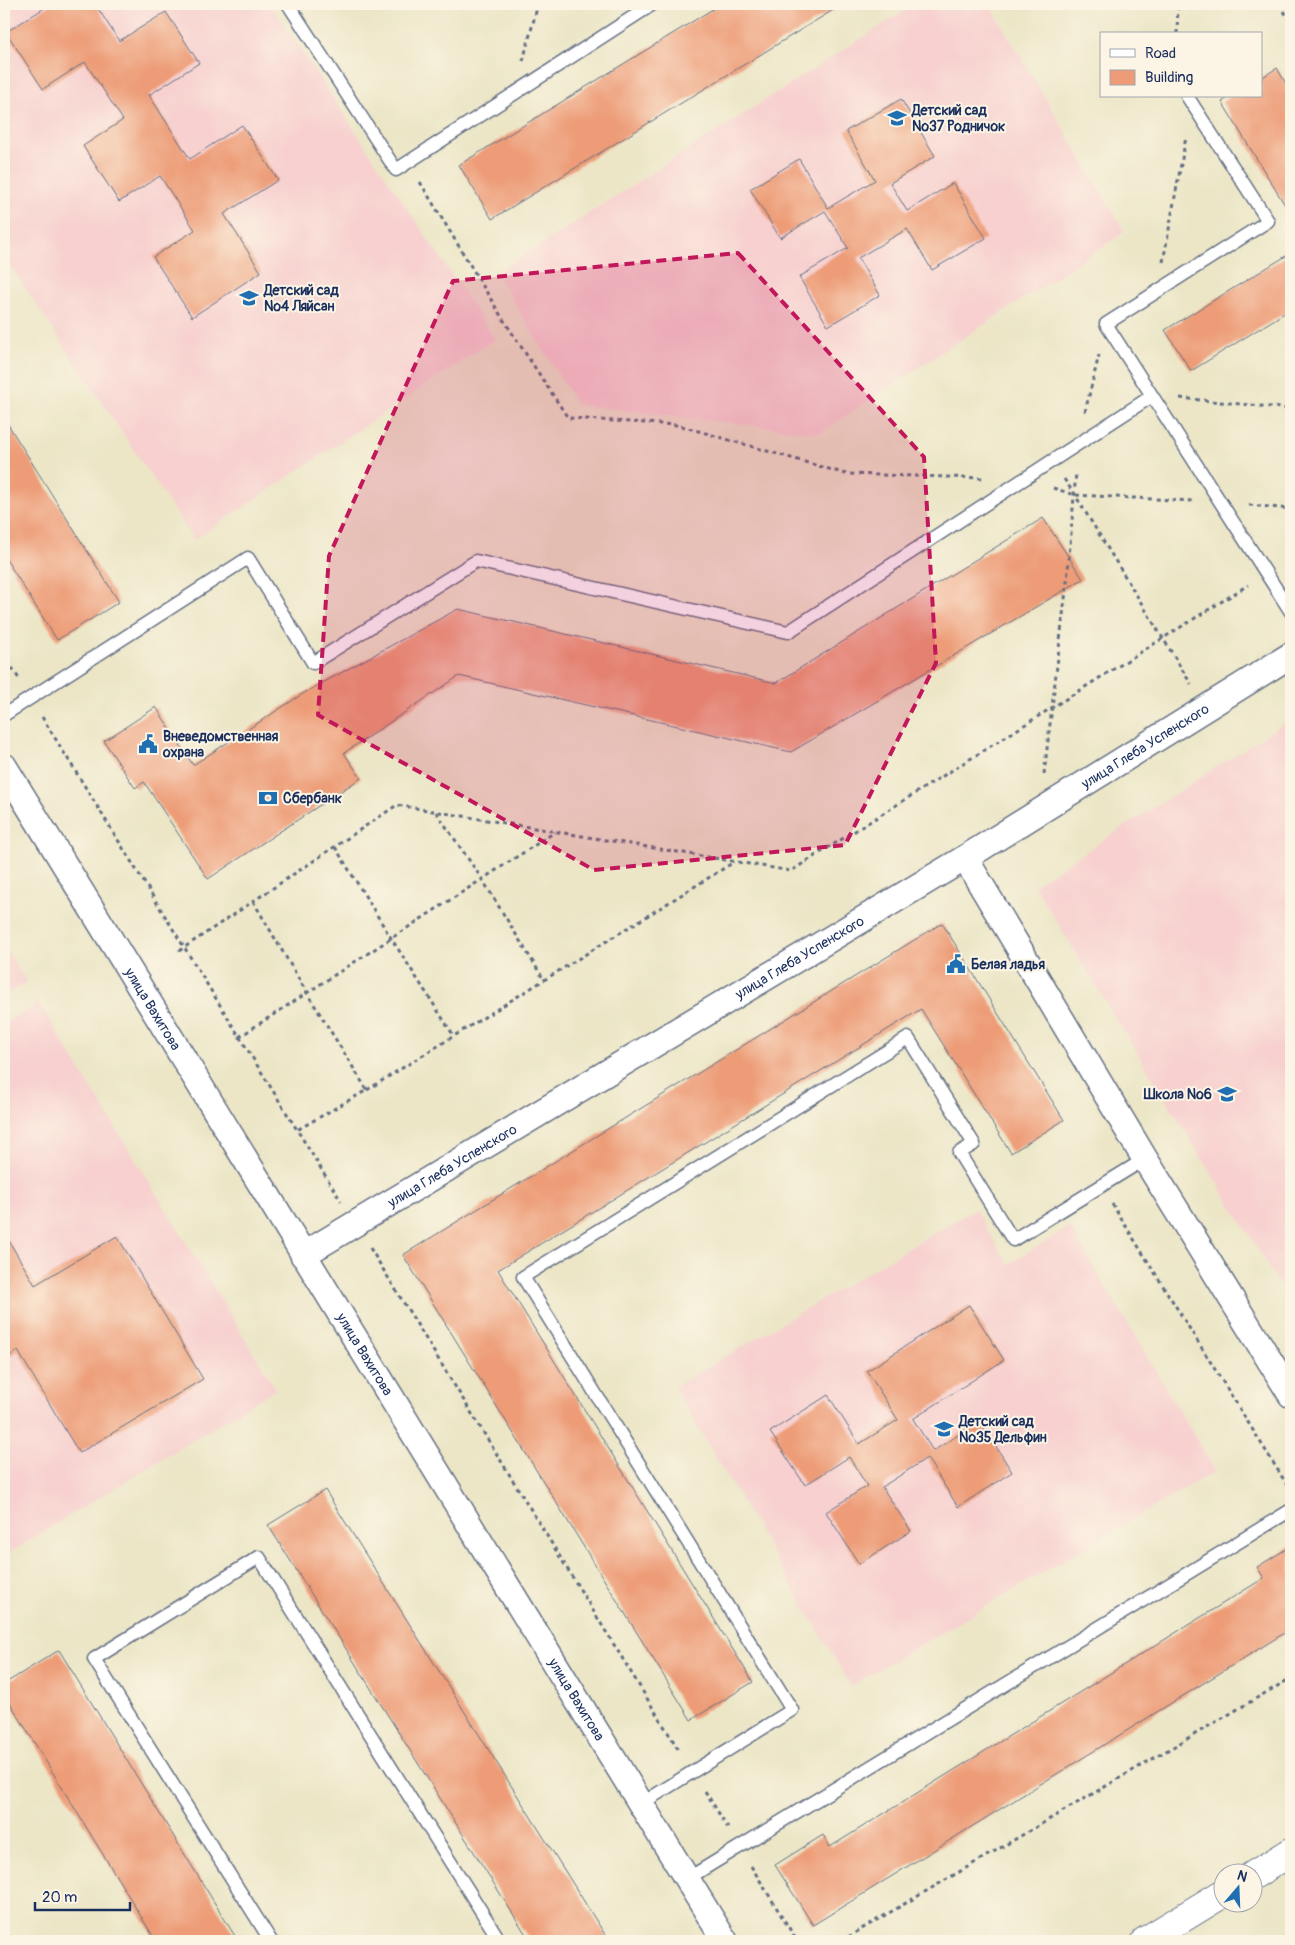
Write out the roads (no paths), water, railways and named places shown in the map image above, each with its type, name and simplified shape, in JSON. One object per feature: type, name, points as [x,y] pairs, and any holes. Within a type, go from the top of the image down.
[{"type":"street","name":"улица Глеба Успенского","points":[[303,1255],[965,858],[1291,655]]},
{"type":"street","name":"улица Вахитова","points":[[4,766],[725,1941]]},
{"type":"street","points":[[965,858],[1145,1159],[1291,1396]]},
{"type":"street","points":[[1262,1870],[1291,1852]]},
{"type":"street","points":[[1145,1941],[1212,1900]]},
{"type":"lane","points":[[288,4],[396,170],[653,4]]},
{"type":"lane","points":[[1190,100],[1268,221],[1106,324],[1291,612]]},
{"type":"lane","points":[[4,715],[248,558],[312,663],[476,561],[788,632],[1152,396]]},
{"type":"lane","points":[[641,1804],[792,1710],[523,1277],[908,1038],[974,1144],[959,1153],[1013,1240],[1145,1159]]},
{"type":"lane","points":[[687,1879],[1291,1510]]},
{"type":"lane","points":[[271,1941],[94,1659],[259,1557],[500,1941]]},
{"type":"place","name":"Детский сад №37 Родничок","points":[[897,118]]},
{"type":"place","name":"Детский сад №4 Ляйсан","points":[[249,298]]},
{"type":"place","name":"Вневедомственная охрана","points":[[148,744]]},
{"type":"place","name":"Сбербанк","points":[[268,798]]},
{"type":"place","name":"Белая ладья","points":[[956,964]]},
{"type":"place","name":"Школа №6","points":[[1227,1094]]},
{"type":"place","name":"Детский сад №35 Дельфин","points":[[944,1429]]}]
